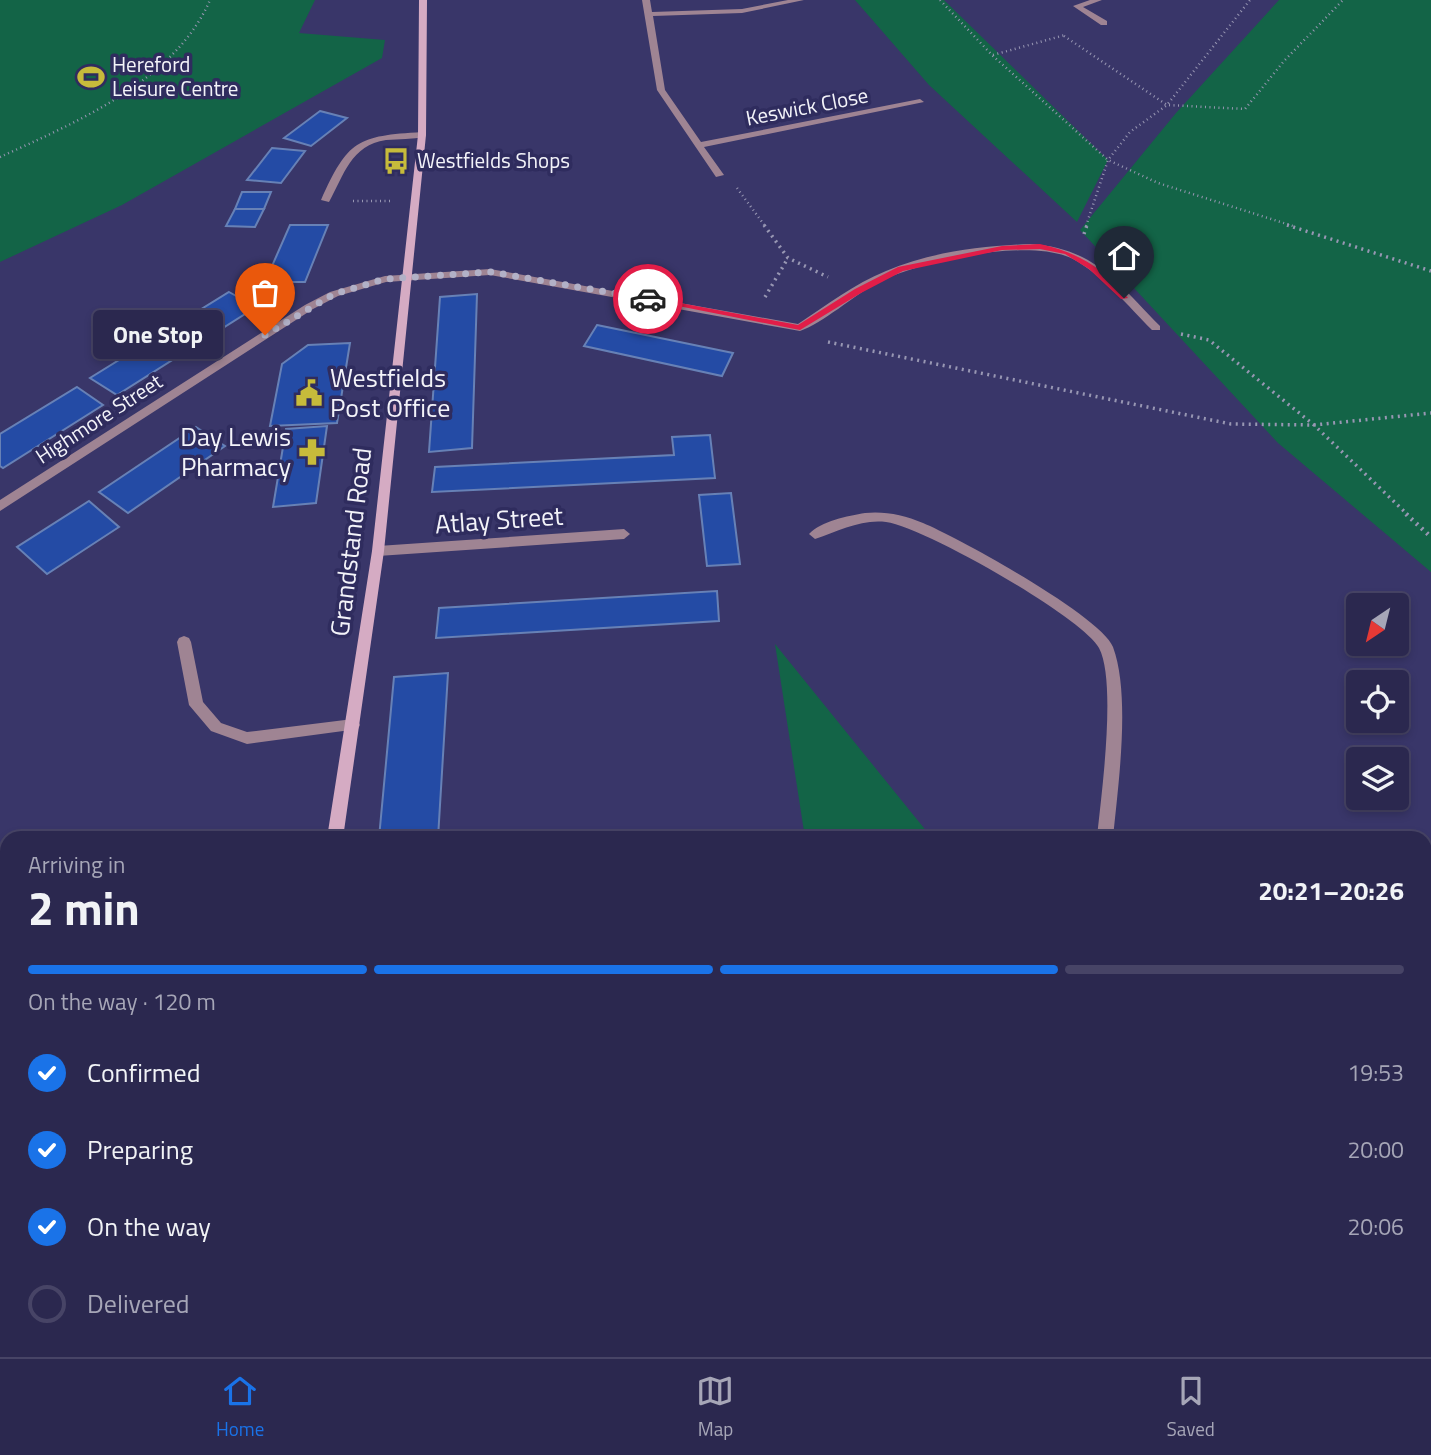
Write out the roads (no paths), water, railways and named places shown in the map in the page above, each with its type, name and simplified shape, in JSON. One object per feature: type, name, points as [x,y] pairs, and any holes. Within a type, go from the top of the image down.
[{"type":"street","name":"Grandstand Road","points":[[336,831],[378,551],[415,202],[422,135],[423,0]]},
{"type":"street","points":[[646,0],[661,90],[719,174]]},
{"type":"street","points":[[648,14],[741,10],[800,0]]},
{"type":"street","points":[[1098,0],[1077,6],[1104,23]]},
{"type":"street","name":"Keswick Close","points":[[700,145],[920,102]]},
{"type":"street","points":[[326,200],[342,163],[356,145],[370,138],[422,135]]},
{"type":"street","name":"Highmore Street","points":[[0,506],[309,307],[362,284],[491,272],[800,328],[858,291],[901,269],[1002,248],[1040,247],[1067,252],[1092,267],[1156,328]]},
{"type":"street","points":[[815,534],[834,526],[880,517],[919,526],[986,560],[1065,611],[1105,643],[1114,681],[1105,831]]},
{"type":"street","name":"Atlay Street","points":[[378,551],[624,534]]},
{"type":"street","points":[[184,642],[196,705],[216,727],[247,738],[354,725]]},
{"type":"place","name":"Hereford Leisure Centre","points":[[91,77]]},
{"type":"place","name":"Westfields Shops","points":[[396,161]]},
{"type":"place","name":"One Stop","points":[[265,335]]},
{"type":"place","name":"Westfields Post Office","points":[[309,393]]},
{"type":"place","name":"Day Lewis Pharmacy","points":[[312,452]]}]
